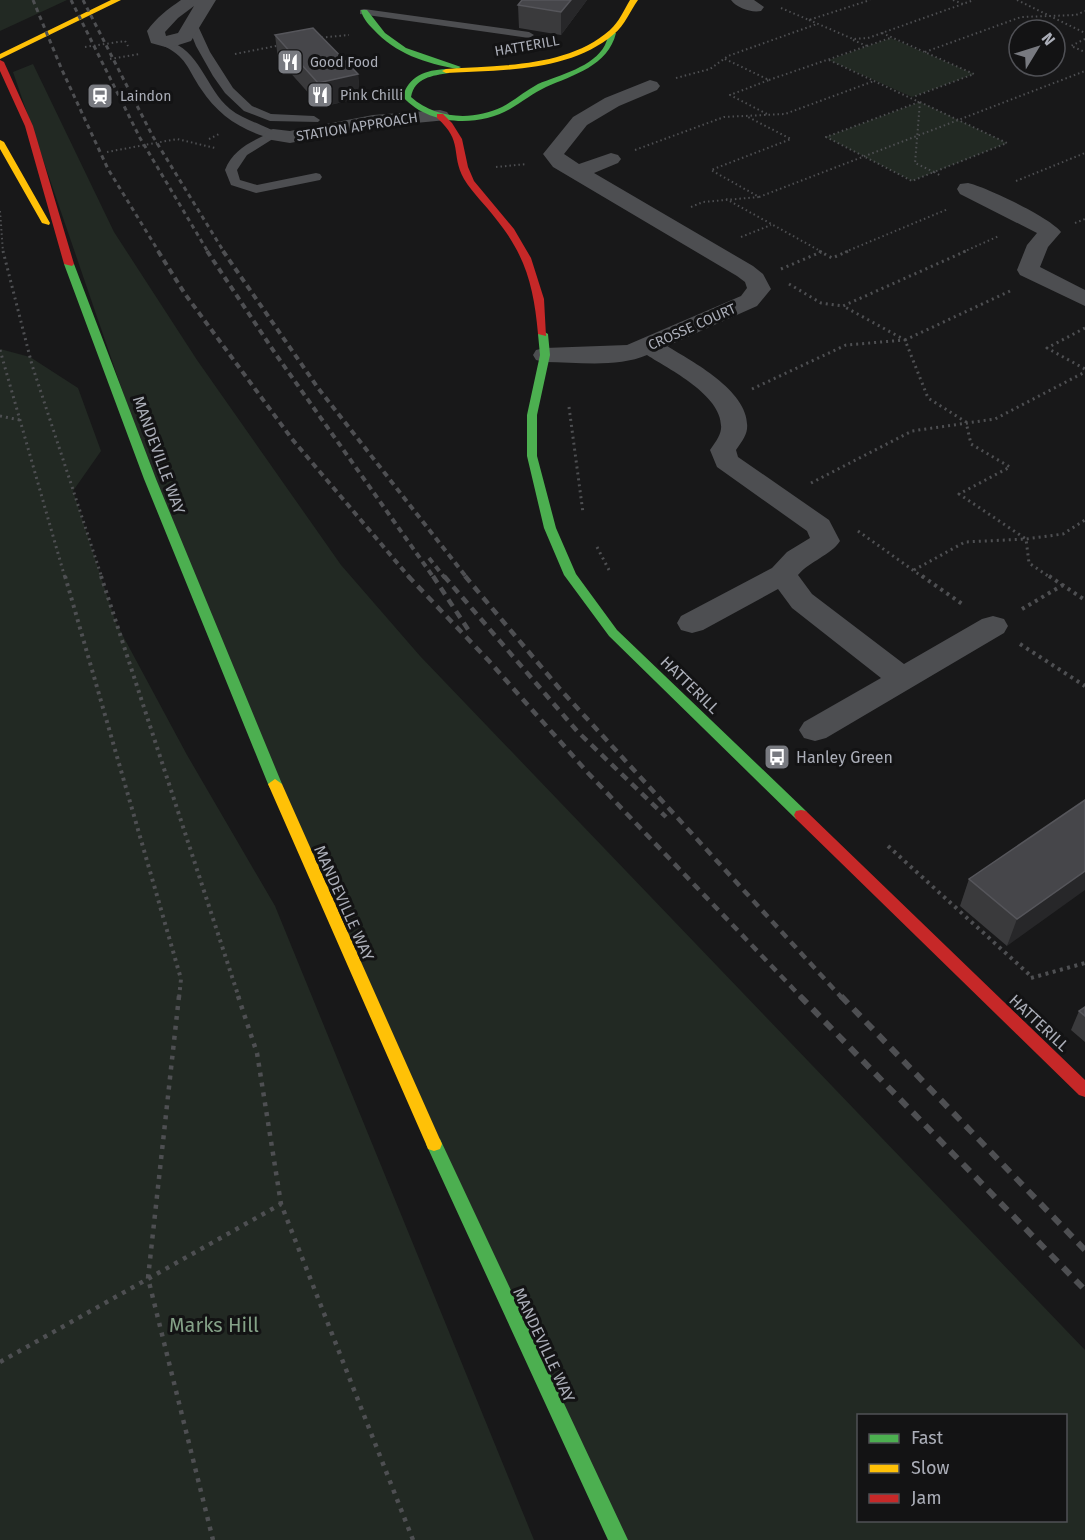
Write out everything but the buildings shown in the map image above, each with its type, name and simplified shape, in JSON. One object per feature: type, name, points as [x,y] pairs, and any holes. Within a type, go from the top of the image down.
[{"type":"street","points":[[0,60],[117,0]]},
{"type":"street","points":[[192,0],[172,14],[156,31],[157,39],[166,43],[185,38],[207,0]]},
{"type":"street","name":"HATTERILL","points":[[612,33],[591,47],[560,58],[518,66],[434,72],[406,85],[407,97],[415,107],[440,116],[476,117],[508,106],[534,90],[597,59],[609,47],[612,33],[634,0]]},
{"type":"street","points":[[357,30],[366,6]]},
{"type":"street","points":[[366,6],[376,31],[396,47],[428,60],[472,69]]},
{"type":"street","name":"MANDEVILLE WAY","points":[[0,60],[37,148],[70,267],[177,550],[300,845],[449,1179],[618,1540]]},
{"type":"street","name":"HATTERILL","points":[[472,69],[513,81],[520,93],[485,129]]},
{"type":"street","name":"STATION APPROACH","points":[[273,135],[314,120],[369,112],[394,102],[406,85]]},
{"type":"street","points":[[650,86],[612,102],[580,121],[553,154],[569,168],[657,220],[733,263],[762,276]]},
{"type":"street","name":"HATTERILL","points":[[440,116],[458,135],[464,170],[517,239],[532,269],[539,291],[545,355],[532,415],[532,456],[550,528],[570,575],[613,633],[1085,1090]]},
{"type":"street","name":"STATION APPROACH","points":[[273,135],[299,135],[373,121],[440,116]]},
{"type":"street","name":"MANDEVILLE WAY","points":[[0,142],[70,267]]},
{"type":"street","points":[[569,168],[611,159]]},
{"type":"street","name":"HATTERILL","points":[[476,161],[478,180],[484,196]]},
{"type":"street","points":[[974,192],[1033,221],[1050,232],[1038,245],[1028,270],[1085,299]]},
{"type":"street","name":"CROSSE COURT","points":[[545,355],[604,355],[632,352],[650,346],[749,302],[759,289],[762,276]]},
{"type":"street","points":[[650,346],[722,397],[732,411],[734,430],[723,450],[726,461],[819,526],[826,541],[797,558],[782,575],[692,623]]},
{"type":"street","points":[[782,575],[802,601],[902,678]]},
{"type":"street","points":[[815,730],[993,626]]},
{"type":"lane","points":[[366,6],[529,35]]},
{"type":"lane","name":"STATION APPROACH","points":[[193,27],[205,54],[227,89],[245,109],[277,118],[314,120]]},
{"type":"lane","name":"STATION APPROACH","points":[[166,43],[190,57],[205,87],[232,118],[256,130],[273,135]]},
{"type":"lane","points":[[273,135],[245,150],[233,162],[231,170],[236,182],[256,189],[316,177]]},
{"type":"lane","points":[[256,189],[247,168],[260,149],[299,135]]},
{"type":"path","points":[[809,20],[870,0]]},
{"type":"path","points":[[953,0],[963,4]]},
{"type":"path","points":[[852,39],[881,33],[974,0]]},
{"type":"path","points":[[1017,0],[1085,33]]},
{"type":"path","points":[[774,4],[867,46]]},
{"type":"path","points":[[924,52],[1022,16],[1076,15],[1085,11]]},
{"type":"path","points":[[650,86],[710,69],[728,56],[817,24]]},
{"type":"path","points":[[881,33],[974,74],[912,97]]},
{"type":"path","points":[[314,39],[342,36]]},
{"type":"path","points":[[767,114],[730,95],[891,38]]},
{"type":"path","points":[[1085,39],[1071,46],[1085,52]]},
{"type":"path","points":[[227,55],[282,45]]},
{"type":"path","points":[[725,59],[769,80]]},
{"type":"path","points":[[829,60],[912,97],[1007,143],[912,181],[826,137],[920,102]]},
{"type":"path","points":[[657,220],[703,202],[759,197],[1085,71]]},
{"type":"path","points":[[611,159],[724,117],[785,114],[874,80]]},
{"type":"path","points":[[920,102],[915,163],[974,192]]},
{"type":"path","points":[[748,117],[791,139],[711,170],[759,197]]},
{"type":"path","points":[[209,139],[217,135]]},
{"type":"path","points":[[106,152],[177,139]]},
{"type":"path","points":[[726,199],[832,258],[974,192],[1085,153]]},
{"type":"path","points":[[495,167],[569,168]]},
{"type":"path","points":[[0,211],[3,258],[32,365],[257,1053],[281,1204],[413,1540]]},
{"type":"path","points":[[843,306],[1033,221]]},
{"type":"path","points":[[762,276],[821,252]]},
{"type":"path","points":[[762,276],[821,303],[843,306],[905,340],[928,398],[966,422],[971,444],[1010,466],[959,494],[1026,539],[1029,563],[1085,600]]},
{"type":"path","points":[[722,397],[846,345],[905,340],[1040,277]]},
{"type":"path","points":[[1085,328],[1047,348],[1085,371]]},
{"type":"path","points":[[0,350],[181,980],[148,1278],[213,1540]]},
{"type":"path","points":[[780,498],[912,431],[995,419],[1085,371]]},
{"type":"path","points":[[0,416],[20,420]]},
{"type":"path","points":[[914,571],[965,542],[1026,539],[1063,534],[1085,520]]},
{"type":"path","points":[[856,530],[993,626],[1085,686]]},
{"type":"path","points":[[993,626],[1063,585]]},
{"type":"path","points":[[1032,977],[1085,963]]},
{"type":"path","points":[[0,1362],[281,1204]]},
{"type":"green space","points":[[0,0],[67,0],[0,31]]},
{"type":"green space","points":[[891,38],[974,74],[912,97],[829,60]]},
{"type":"green space","points":[[33,64],[114,232],[197,360],[341,565],[420,656],[1085,1350],[1085,1540],[618,1540],[177,550],[13,72]]},
{"type":"green space","points":[[920,102],[1007,143],[912,181],[826,137]]},
{"type":"green space","name":"Marks Hill","points":[[0,349],[30,357],[78,388],[101,451],[73,491],[116,623],[187,755],[275,906],[534,1540],[0,1540]]},
{"type":"railway","points":[[33,0],[62,70],[108,169],[159,252]]},
{"type":"railway","points":[[71,0],[140,138],[208,252]]},
{"type":"railway","points":[[83,0],[152,135],[224,252]]},
{"type":"railway","points":[[158,251],[185,294],[292,439],[410,578]]},
{"type":"railway","points":[[207,251],[277,356],[434,578]]},
{"type":"railway","points":[[223,251],[318,388],[467,578]]},
{"type":"railway","points":[[429,558],[445,578]]},
{"type":"railway","points":[[408,576],[489,661],[588,773],[802,998]]},
{"type":"railway","points":[[433,576],[469,631]]},
{"type":"railway","points":[[444,576],[577,731],[666,817]]},
{"type":"railway","points":[[465,576],[559,688],[842,998]]},
{"type":"railway","points":[[800,996],[1085,1290]]},
{"type":"railway","points":[[841,996],[1085,1250]]},
{"type":"traffic: fast","points":[[364,12],[372,24],[392,43],[416,56],[457,67]]},
{"type":"traffic: fast","points":[[446,71],[427,74],[416,80],[407,97],[416,106],[440,116],[454,118],[481,116],[506,108],[541,86],[568,75],[596,59],[609,45],[612,33]]},
{"type":"traffic: fast","points":[[69,264],[150,479],[275,784]]},
{"type":"traffic: fast","points":[[543,334],[545,355],[532,415],[532,456],[550,528],[570,575],[613,633],[801,815]]},
{"type":"traffic: fast","points":[[434,1144],[618,1540]]},
{"type":"traffic: slow","points":[[0,57],[117,0]]},
{"type":"traffic: slow","points":[[446,71],[531,64],[573,54],[614,31],[634,0]]},
{"type":"traffic: slow","points":[[0,142],[46,223]]},
{"type":"traffic: slow","points":[[275,784],[434,1144]]},
{"type":"traffic: jam","points":[[0,62],[29,126],[69,264]]},
{"type":"traffic: jam","points":[[440,116],[455,132],[463,167],[470,181],[499,216],[527,258],[536,284],[543,334]]},
{"type":"traffic: jam","points":[[801,815],[1085,1090]]},
{"type":"place","name":"Good Food","points":[[290,62]]},
{"type":"place","name":"Pink Chilli","points":[[320,95]]},
{"type":"place","name":"Laindon","points":[[100,96]]},
{"type":"place","name":"Hanley Green","points":[[777,757]]}]
